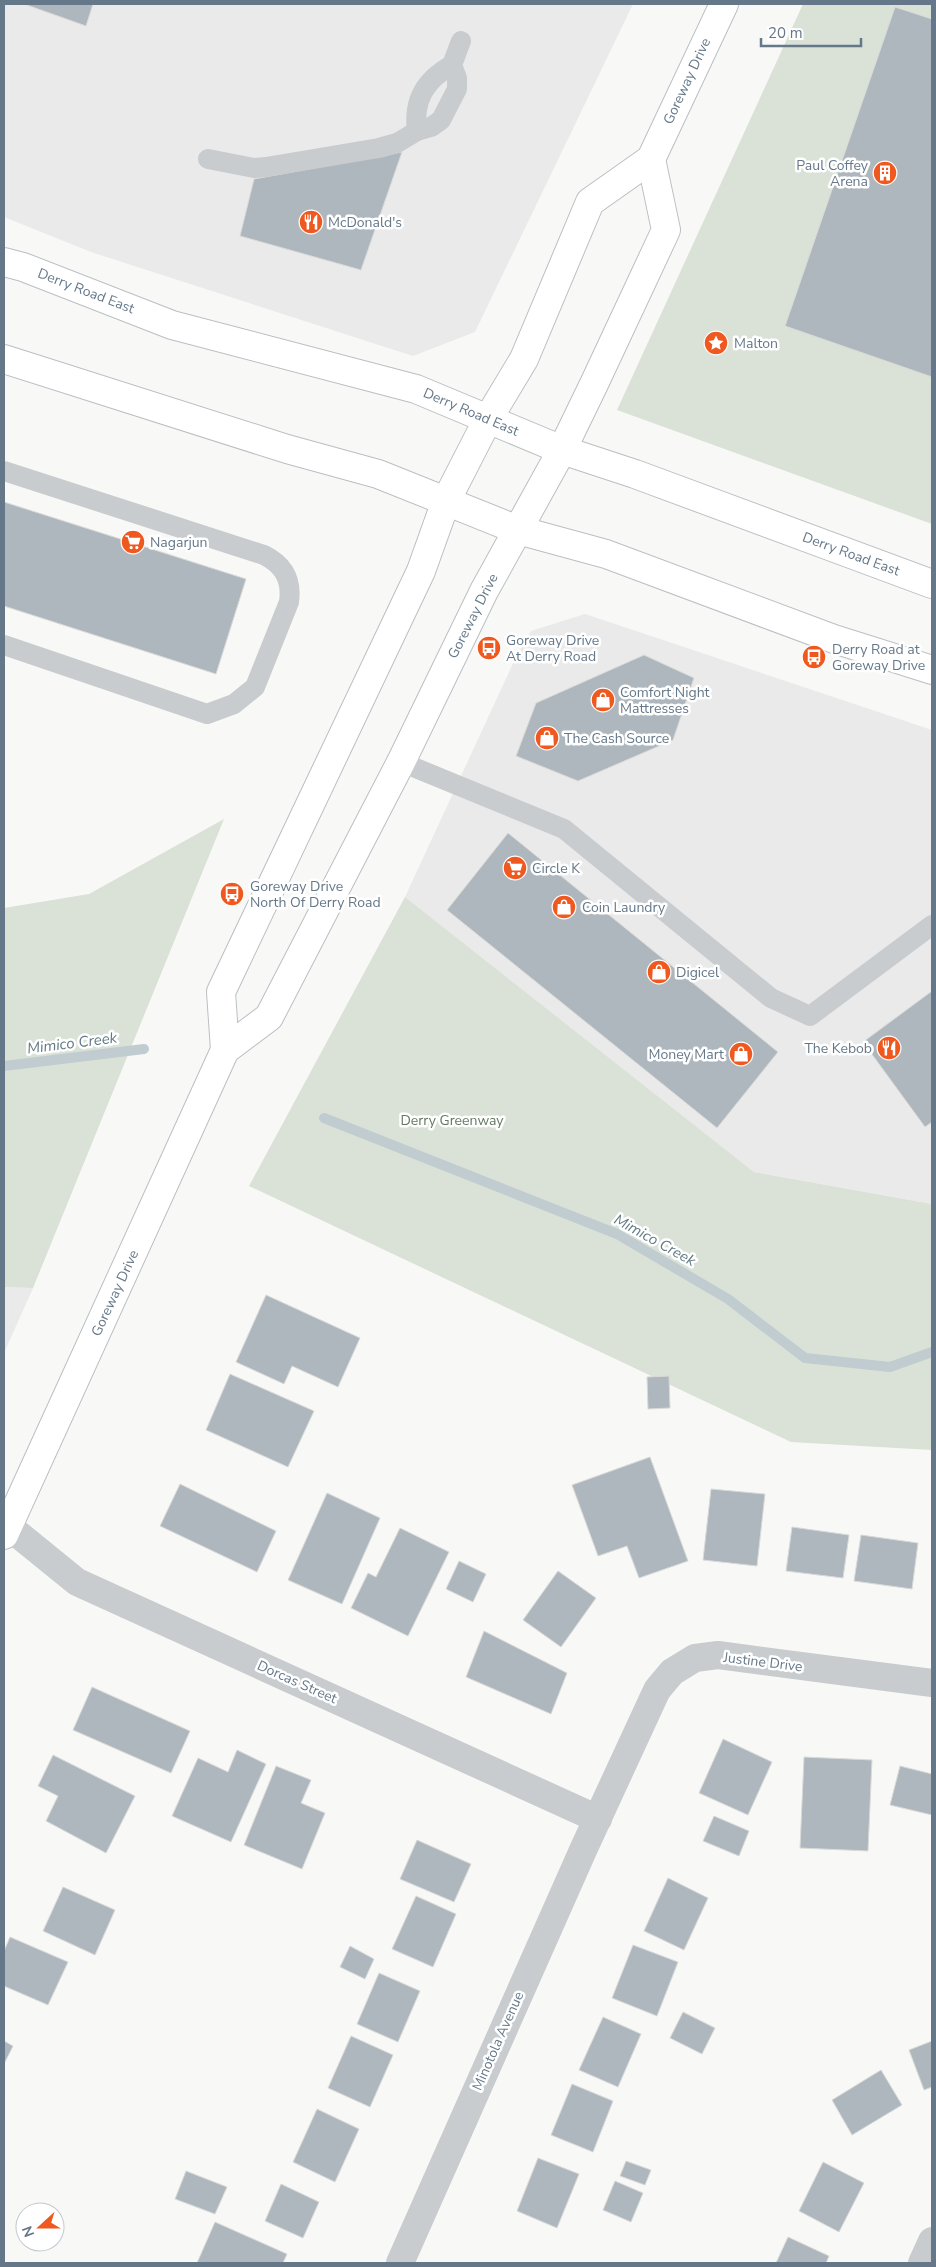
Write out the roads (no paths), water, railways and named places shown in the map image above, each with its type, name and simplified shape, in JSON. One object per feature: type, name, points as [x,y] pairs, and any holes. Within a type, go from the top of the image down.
[{"type":"main road","name":"Goreway Drive","points":[[5,1528],[182,1148],[225,1050],[221,992],[421,571],[446,501],[488,419],[524,359],[590,202],[651,159],[724,4]]},
{"type":"main road","name":"Goreway Drive","points":[[225,1050],[270,1017],[401,762],[484,591],[562,450],[666,230],[651,159]]},
{"type":"main road","name":"Derry Road East","points":[[4,262],[23,267],[172,324],[416,389],[562,450],[635,474],[932,584]]},
{"type":"main road","points":[[4,359],[287,449],[378,474],[518,530],[606,554],[834,639],[932,670]]},
{"type":"street","name":"Dorcas Street","points":[[5,1528],[77,1582],[598,1819]]},
{"type":"street","name":"Justine Drive","points":[[598,1819],[657,1690],[672,1672],[694,1658],[718,1656],[932,1684]]},
{"type":"street","name":"Minotola Avenue","points":[[400,2263],[598,1819]]},
{"type":"street","points":[[922,2263],[932,2241]]},
{"type":"lane","points":[[417,131],[415,114],[431,79],[452,64],[461,41]]},
{"type":"lane","points":[[208,159],[254,168],[266,167],[379,148],[396,143],[417,131],[431,127],[441,120],[457,89],[457,78],[452,64]]},
{"type":"lane","points":[[4,471],[264,555],[275,560],[283,569],[288,579],[290,591],[289,602],[255,687],[234,704],[207,714],[4,645]]},
{"type":"lane","points":[[401,762],[564,829],[771,998],[810,1016],[932,925]]},
{"type":"waterway","name":"Mimico Creek","points":[[4,1066],[144,1049]]},
{"type":"waterway","name":"Mimico Creek","points":[[324,1118],[617,1234],[728,1299],[805,1358],[890,1367],[932,1352]]},
{"type":"place","name":"Paul Coffey Arena","points":[[885,173]]},
{"type":"place","name":"McDonald's","points":[[311,222]]},
{"type":"place","name":"Malton","points":[[716,343]]},
{"type":"place","name":"Nagarjun","points":[[133,542]]},
{"type":"place","name":"Goreway Drive At Derry Road","points":[[489,648]]},
{"type":"place","name":"Derry Road at Goreway Drive","points":[[814,657]]},
{"type":"place","name":"Comfort Night Mattresses","points":[[603,700]]},
{"type":"place","name":"The Cash Source","points":[[547,738]]},
{"type":"place","name":"Circle K","points":[[515,868]]},
{"type":"place","name":"Goreway Drive North Of Derry Road","points":[[232,894]]},
{"type":"place","name":"Coin Laundry","points":[[564,907]]},
{"type":"place","name":"Digicel","points":[[659,972]]},
{"type":"place","name":"The Kebob","points":[[889,1048]]},
{"type":"place","name":"Money Mart","points":[[741,1054]]},
{"type":"park label","name":"Derry Greenway","points":[[452,1120]]}]
